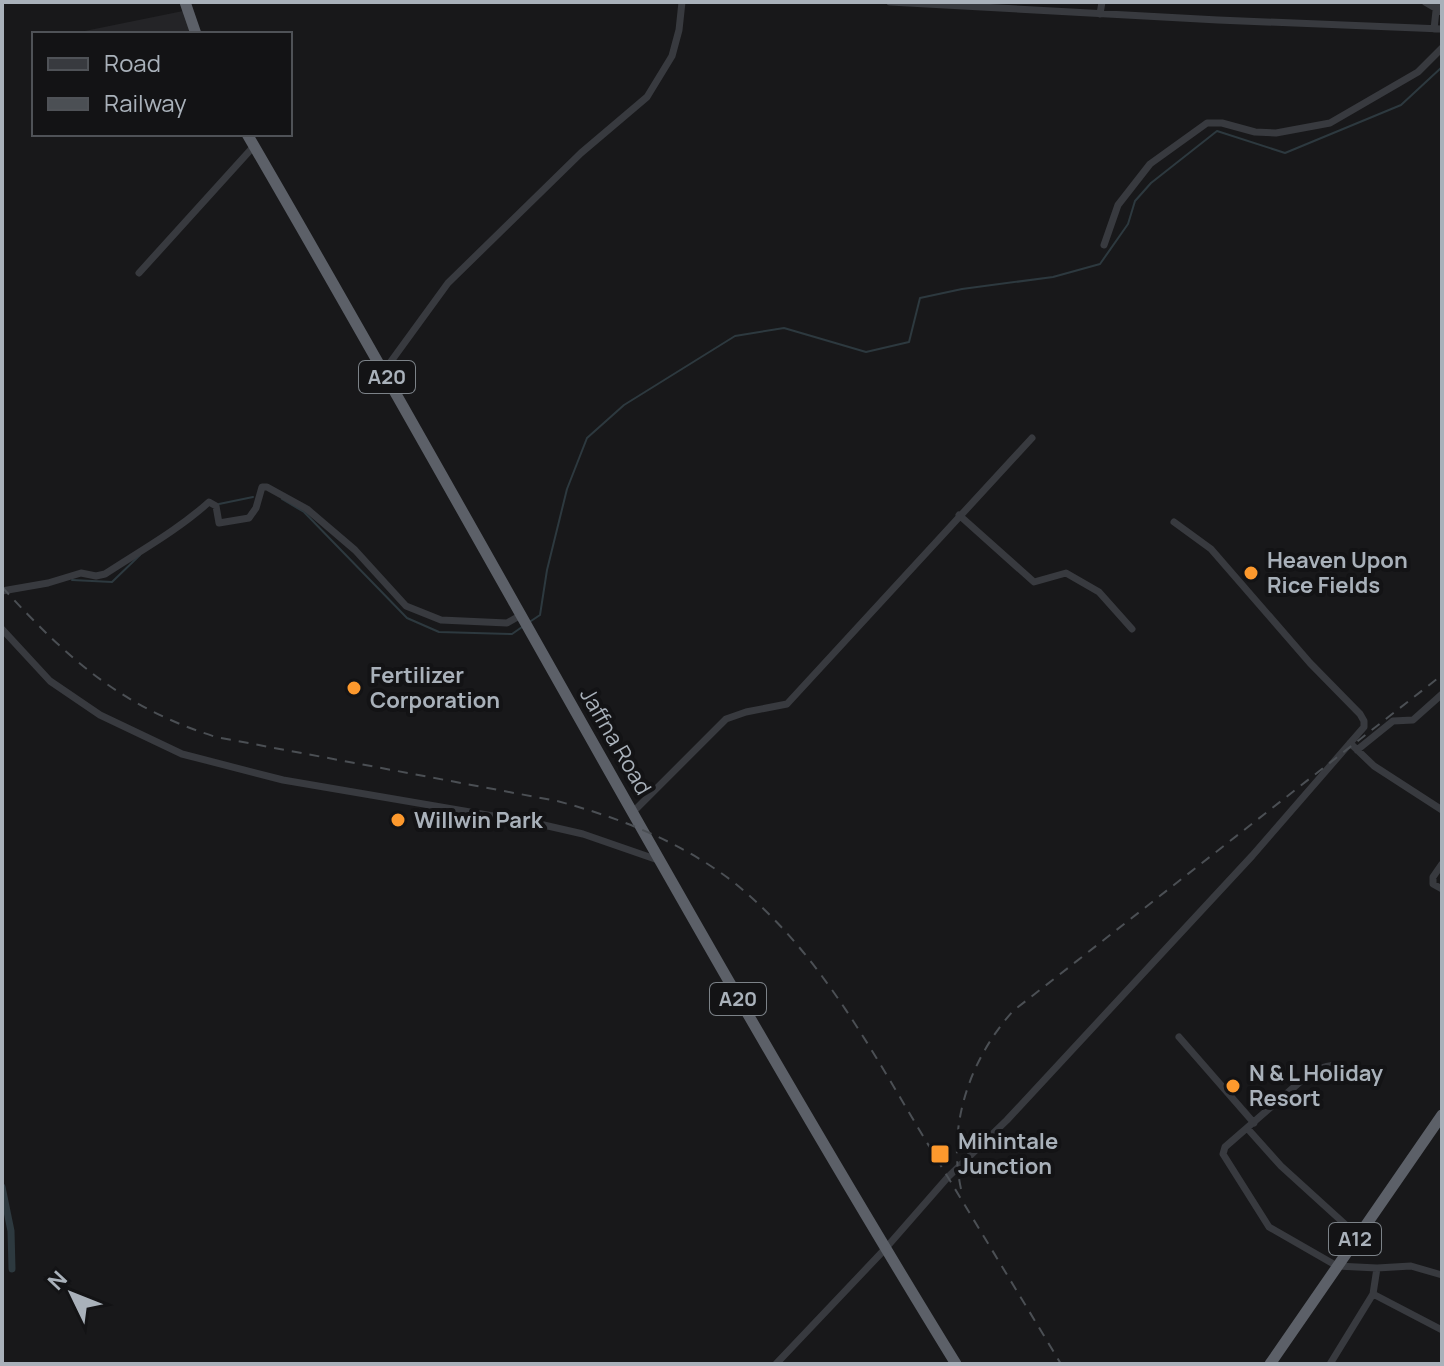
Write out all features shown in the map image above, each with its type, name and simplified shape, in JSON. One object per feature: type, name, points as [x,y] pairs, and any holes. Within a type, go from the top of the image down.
[{"type":"highway","points":[[185,2],[195,32]]},
{"type":"highway","name":"Jaffna Road","points":[[248,136],[783,1078],[956,1364]]},
{"type":"highway","name":"A12","points":[[1270,1364],[1442,1115]]},
{"type":"street","points":[[384,371],[448,283],[581,153],[647,97],[672,56],[682,2]]},
{"type":"street","points":[[890,2],[1438,29],[1438,7],[1425,2]]},
{"type":"street","points":[[1100,14],[1102,2]]},
{"type":"street","points":[[1104,245],[1118,205],[1133,184],[1150,164],[1207,123],[1276,133],[1330,123],[1418,72],[1442,48]]},
{"type":"street","points":[[139,273],[254,146]]},
{"type":"street","points":[[633,812],[726,719],[787,704],[1032,438]]},
{"type":"street","points":[[2,591],[48,583],[81,573],[105,574],[187,522],[209,502],[216,508],[219,523],[249,518],[256,508],[262,487],[267,487],[307,509],[355,550],[406,606],[441,620],[525,621]]},
{"type":"street","points":[[959,515],[1034,582],[1066,573],[1099,592],[1132,629]]},
{"type":"street","points":[[776,1364],[1252,856],[1364,727],[1362,716],[1310,663],[1211,549],[1174,522]]},
{"type":"street","points":[[2,629],[50,681],[100,715],[182,754],[283,780],[535,823],[583,834],[660,861]]},
{"type":"street","points":[[1357,750],[1393,721],[1413,720],[1442,694]]},
{"type":"street","points":[[1350,743],[1374,766],[1442,810]]},
{"type":"street","points":[[1442,864],[1433,877],[1433,884],[1442,889]]},
{"type":"street","points":[[1179,1037],[1281,1166],[1358,1236]]},
{"type":"street","points":[[1355,1073],[1333,1064],[1321,1067],[1225,1147],[1223,1154],[1269,1227],[1337,1266],[1411,1266],[1442,1275]]},
{"type":"street","points":[[1330,1364],[1373,1294],[1377,1268]]},
{"type":"street","points":[[1373,1294],[1442,1330]]},
{"type":"shaded area","points":[[188,10],[195,32],[80,32]]},
{"type":"waterway","points":[[531,621],[540,615],[547,570],[567,489],[587,438],[624,405],[735,336],[784,328],[866,352],[909,342],[920,298],[1053,277],[1100,264],[1128,224],[1135,201],[1151,183],[1217,131],[1285,153],[1401,105],[1442,67]]},
{"type":"waterway","points":[[219,504],[253,497]]},
{"type":"waterway","points":[[282,499],[304,512],[407,618],[439,632],[512,634],[522,627]]},
{"type":"waterway","points":[[72,580],[112,582],[140,555]]},
{"type":"waterway","points":[[2,1187],[11,1231],[12,1269]]},
{"type":"railway","points":[[2,587],[50,637],[98,678],[152,711],[182,725],[216,737],[580,807],[670,843],[732,881],[789,935],[837,997],[1061,1364]]},
{"type":"railway","points":[[961,1189],[957,1141],[966,1094],[985,1050],[1013,1011],[1442,675]]},
{"type":"place","name":"Heaven Upon Rice Fields","points":[[1251,573]]},
{"type":"place","name":"Fertilizer Corporation","points":[[354,688]]},
{"type":"place","name":"Willwin Park","points":[[398,820]]},
{"type":"place","name":"N & L Holiday Resort","points":[[1233,1086]]},
{"type":"place","name":"Mihintale Junction","points":[[940,1154]]}]
